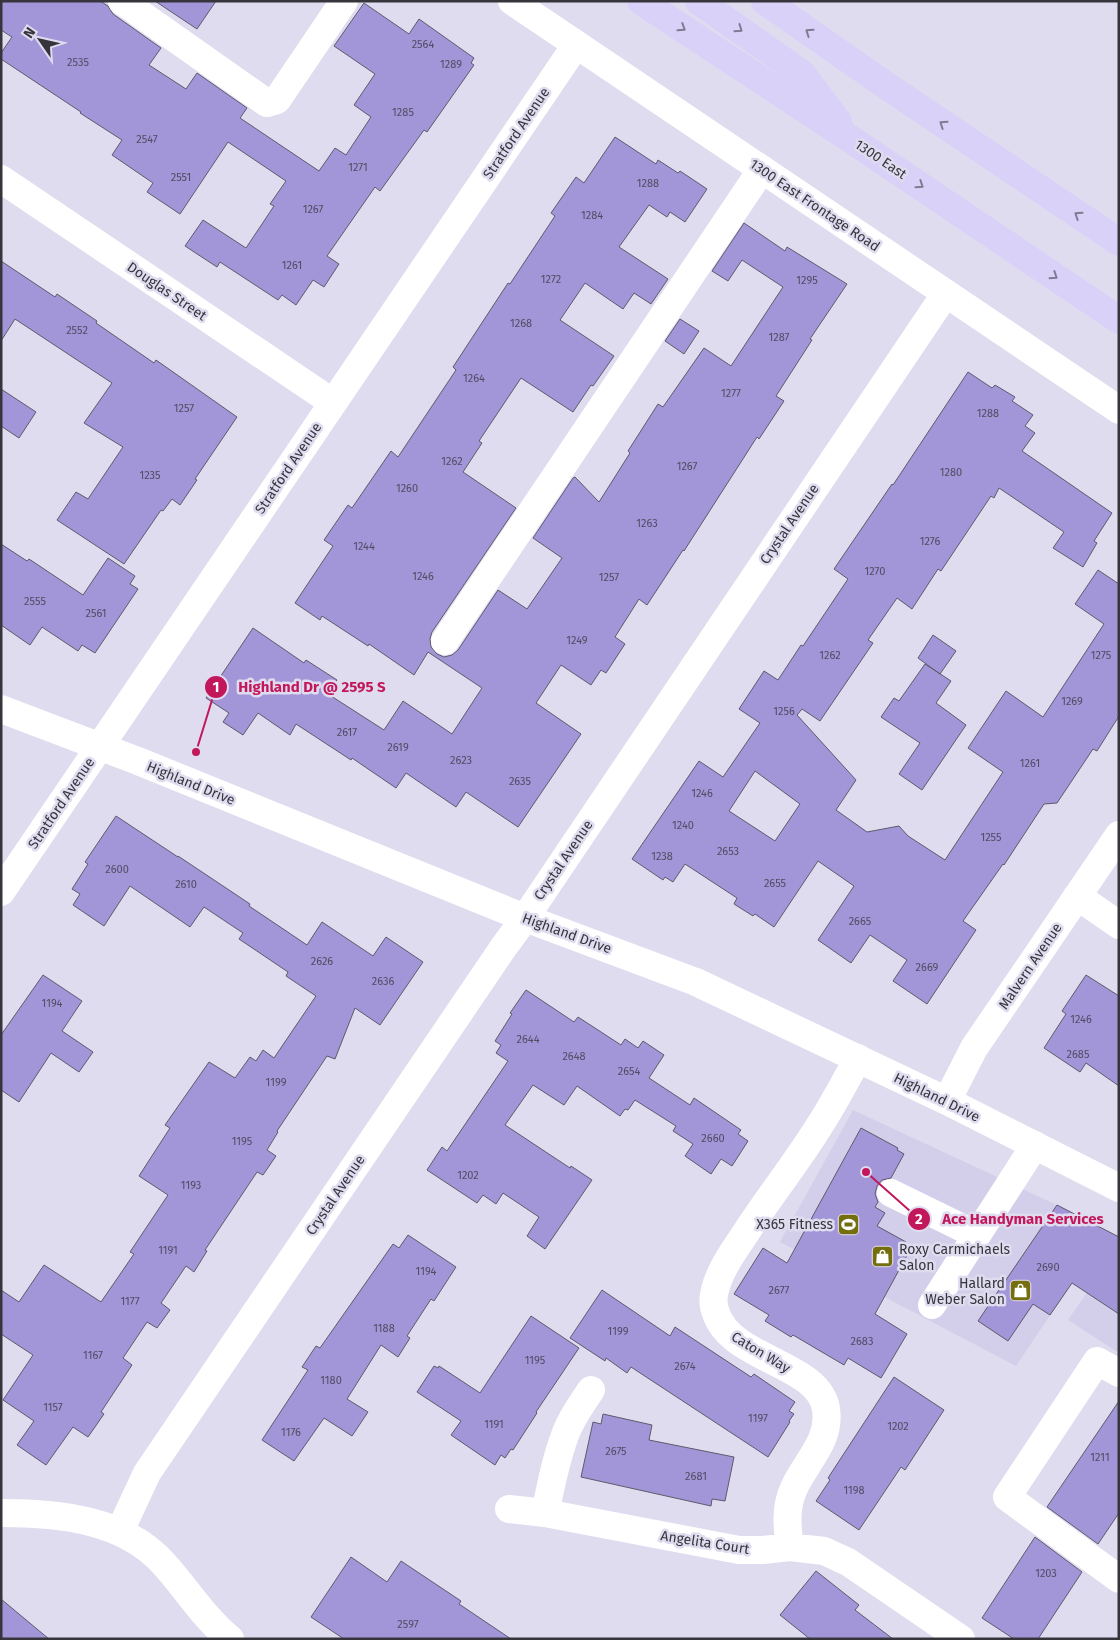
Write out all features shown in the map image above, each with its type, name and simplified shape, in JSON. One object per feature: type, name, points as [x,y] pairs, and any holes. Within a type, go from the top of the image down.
[{"type":"main road","name":"1300 East","points":[[641,1],[849,138],[1119,320]]},
{"type":"main road","points":[[699,1],[802,74],[849,138]]},
{"type":"main road","points":[[765,1],[881,82],[1119,242]]},
{"type":"street","points":[[122,1],[267,103],[277,100],[344,1]]},
{"type":"street","name":"1300 East Frontage Road","points":[[512,1],[1119,410]]},
{"type":"street","name":"Stratford Avenue","points":[[1,892],[576,45]]},
{"type":"street","points":[[445,641],[762,169]]},
{"type":"street","name":"Douglas Street","points":[[1,179],[332,402]]},
{"type":"street","name":"Crystal Avenue","points":[[120,1531],[147,1473],[525,918],[946,292]]},
{"type":"street","name":"Highland Drive","points":[[1,709],[100,746],[525,918],[696,982],[948,1101],[1119,1188]]},
{"type":"street","name":"Malvern Avenue","points":[[948,1101],[974,1048],[1119,835]]},
{"type":"street","points":[[1077,896],[1119,925]]},
{"type":"street","name":"Caton Way","points":[[790,1547],[787,1522],[790,1500],[798,1479],[825,1435],[828,1424],[826,1407],[820,1394],[808,1381],[745,1346],[722,1327],[715,1312],[714,1291],[734,1250],[818,1128],[858,1058]]},
{"type":"street","points":[[932,1305],[1035,1145]]},
{"type":"street","points":[[891,1193],[977,1235]]},
{"type":"street","points":[[1119,1373],[1097,1361],[1007,1497],[1119,1579]]},
{"type":"street","points":[[545,1513],[556,1464],[564,1439],[575,1415],[591,1390]]},
{"type":"street","name":"Angelita Court","points":[[509,1509],[545,1513],[739,1550],[790,1547],[824,1551],[848,1562],[961,1639]]},
{"type":"street","points":[[1,1513],[41,1513],[85,1521],[120,1531],[138,1541],[158,1558],[230,1639]]},
{"type":"shaded area","points":[[853,1110],[1057,1205],[1107,1231],[1016,1366],[780,1242]]},
{"type":"shaded area","points":[[1119,1247],[1119,1353],[1068,1320]]},
{"type":"building","points":[[1,1],[100,1],[108,6],[113,14],[161,48],[149,65],[186,89],[197,73],[247,108],[240,118],[319,171],[335,148],[346,155],[371,117],[354,105],[375,74],[334,46],[364,3],[409,34],[419,19],[474,58],[471,63],[474,65],[427,132],[424,130],[380,191],[375,187],[327,256],[339,264],[324,287],[313,280],[296,305],[282,295],[278,300],[220,262],[217,267],[185,246],[203,220],[246,248],[274,206],[270,204],[286,181],[228,142],[180,214],[147,192],[153,183],[112,155],[122,140],[1,59],[1,53],[12,37],[1,30]]},
{"type":"building","points":[[155,1],[216,1],[197,29]]},
{"type":"building","points":[[615,137],[656,164],[658,160],[678,173],[680,171],[707,189],[685,222],[670,212],[667,217],[649,205],[619,247],[668,279],[651,304],[634,293],[623,309],[585,283],[560,320],[614,356],[573,412],[521,378],[479,441],[482,443],[463,472],[516,508],[432,632],[430,639],[431,647],[437,654],[444,657],[452,655],[458,650],[498,590],[527,609],[562,558],[533,538],[573,478],[575,477],[599,502],[658,404],[663,407],[704,348],[731,366],[783,287],[742,260],[728,281],[712,271],[744,223],[785,251],[787,247],[847,284],[810,339],[812,340],[776,396],[784,401],[759,439],[757,437],[647,605],[639,599],[615,637],[625,644],[606,673],[601,670],[591,685],[561,665],[536,703],[581,734],[518,827],[466,792],[456,807],[406,773],[396,788],[352,758],[351,760],[296,724],[290,735],[258,713],[243,735],[223,722],[229,713],[206,698],[253,628],[304,663],[306,660],[337,680],[328,694],[384,730],[403,701],[452,734],[482,688],[428,652],[414,675],[369,644],[368,646],[322,616],[320,620],[295,603],[333,546],[324,540],[348,505],[352,508],[391,451],[398,457],[456,370],[453,367],[555,216],[551,213],[576,177],[584,183]]},
{"type":"building","points":[[1,261],[55,297],[57,294],[154,363],[156,360],[237,417],[195,479],[197,480],[180,505],[172,499],[163,511],[161,510],[124,564],[57,520],[76,492],[88,499],[123,447],[84,423],[112,383],[15,319],[1,341]]},
{"type":"building","points":[[680,319],[699,331],[684,354],[665,341]]},
{"type":"building","points":[[968,372],[992,388],[995,385],[1015,397],[1012,401],[1033,415],[1025,426],[1035,433],[1022,451],[1112,513],[1094,541],[1097,543],[1083,567],[1053,548],[1064,532],[999,488],[994,498],[991,496],[941,571],[938,569],[912,609],[897,598],[868,640],[873,643],[820,721],[802,709],[797,715],[856,780],[836,810],[867,832],[899,826],[908,836],[945,860],[1003,772],[968,748],[1006,691],[1043,717],[1104,624],[1075,604],[1098,570],[1119,584],[1119,716],[1097,751],[1093,749],[1057,803],[1044,804],[1004,865],[963,921],[976,930],[927,1004],[893,981],[907,960],[870,935],[851,963],[818,940],[854,886],[818,861],[774,927],[755,914],[753,916],[734,904],[737,898],[685,864],[673,882],[665,877],[663,880],[632,859],[699,761],[723,777],[760,723],[739,709],[764,671],[778,680],[801,645],[803,646],[848,579],[834,569],[893,485]],"holes":[[[755,771],[800,804],[775,841],[729,811]]]},
{"type":"building","points":[[1,389],[36,412],[19,438],[1,426]]},
{"type":"building","points":[[1,544],[27,561],[29,559],[83,595],[108,558],[135,576],[130,584],[138,589],[95,653],[82,645],[78,651],[42,627],[30,645],[1,625]]},
{"type":"building","points":[[933,635],[956,651],[940,674],[918,658]]},
{"type":"building","points":[[925,664],[951,681],[936,703],[966,725],[922,790],[899,774],[920,743],[881,717],[894,698],[899,701]]},
{"type":"building","points":[[116,816],[250,904],[249,906],[307,945],[322,922],[373,956],[386,937],[423,962],[380,1025],[355,1008],[335,1059],[327,1056],[277,1131],[267,1150],[276,1156],[263,1175],[257,1172],[205,1250],[207,1251],[194,1272],[186,1266],[161,1303],[170,1310],[157,1328],[147,1322],[123,1358],[132,1365],[101,1412],[104,1414],[88,1437],[73,1427],[46,1465],[17,1445],[34,1421],[3,1400],[33,1355],[1,1334],[1,1290],[19,1302],[44,1265],[101,1302],[134,1254],[130,1252],[168,1195],[139,1176],[170,1128],[165,1125],[209,1062],[235,1078],[250,1057],[256,1061],[263,1050],[274,1058],[316,996],[286,976],[288,972],[239,939],[243,933],[204,907],[190,927],[130,886],[104,926],[73,905],[80,894],[72,889],[88,864],[85,862]]},
{"type":"building","points":[[43,975],[82,1001],[62,1031],[93,1052],[79,1072],[51,1053],[19,1102],[1,1090],[1,1035]]},
{"type":"building","points":[[1086,975],[1119,996],[1119,1086],[1086,1063],[1080,1072],[1044,1048],[1066,1014],[1062,1011]]},
{"type":"building","points":[[526,990],[574,1022],[578,1017],[621,1045],[625,1039],[638,1048],[643,1041],[664,1055],[649,1078],[690,1105],[694,1098],[741,1130],[738,1134],[748,1141],[732,1166],[721,1159],[711,1174],[685,1156],[693,1144],[673,1131],[676,1126],[635,1100],[628,1110],[625,1109],[620,1116],[577,1086],[564,1105],[533,1085],[505,1125],[570,1168],[571,1166],[592,1180],[545,1249],[527,1236],[539,1217],[503,1193],[496,1204],[483,1195],[477,1203],[427,1170],[442,1147],[447,1151],[508,1061],[496,1053],[501,1045],[495,1041],[512,1014],[510,1013]]},
{"type":"building","points":[[861,1128],[898,1148],[897,1150],[904,1154],[891,1178],[882,1180],[877,1186],[875,1194],[878,1202],[875,1207],[885,1213],[877,1226],[906,1242],[903,1246],[910,1250],[875,1314],[907,1334],[881,1378],[848,1358],[844,1365],[793,1335],[791,1337],[765,1321],[769,1315],[734,1294],[763,1248],[787,1263]]},
{"type":"building","points":[[1057,1205],[1119,1237],[1119,1314],[1072,1283],[1050,1315],[1033,1304],[1008,1341],[978,1321]]},
{"type":"building","points":[[408,1235],[456,1267],[434,1301],[431,1299],[407,1336],[410,1338],[398,1357],[381,1345],[347,1399],[368,1412],[352,1436],[324,1418],[294,1461],[262,1440],[308,1370],[302,1367],[316,1346],[320,1348],[393,1244],[399,1248]]},
{"type":"building","points":[[602,1290],[670,1336],[675,1327],[751,1377],[754,1374],[795,1402],[789,1411],[794,1414],[768,1457],[631,1367],[627,1373],[606,1358],[605,1361],[570,1338]]},
{"type":"building","points":[[531,1316],[579,1348],[513,1450],[511,1449],[505,1458],[501,1455],[495,1465],[451,1435],[461,1421],[417,1392],[434,1366],[438,1368],[439,1366],[480,1393]]},
{"type":"building","points":[[894,1377],[944,1410],[905,1470],[901,1467],[859,1530],[816,1501],[830,1480],[828,1478]]},
{"type":"building","points":[[1119,1401],[1119,1513],[1098,1544],[1047,1507]]},
{"type":"building","points":[[603,1414],[652,1425],[649,1440],[734,1457],[725,1501],[712,1499],[711,1506],[581,1477],[593,1422],[601,1424]]},
{"type":"building","points":[[1035,1537],[1082,1572],[1038,1639],[1014,1639],[982,1618]]},
{"type":"building","points":[[351,1557],[387,1582],[401,1561],[461,1601],[459,1604],[511,1639],[344,1639],[311,1617]]},
{"type":"building","points":[[816,1571],[859,1605],[855,1610],[893,1639],[810,1639],[780,1615]]},
{"type":"building","points":[[1,1599],[49,1639],[1,1639]]},
{"type":"place","name":"Highland Dr @ 2595 S","points":[[196,752]]},
{"type":"place","name":"Ace Handyman Services","points":[[866,1172]]},
{"type":"place","name":"X365 Fitness","points":[[849,1224]]},
{"type":"place","name":"Roxy Carmichaels Salon","points":[[883,1257]]},
{"type":"place","name":"Hallard Weber Salon","points":[[1021,1291]]}]
